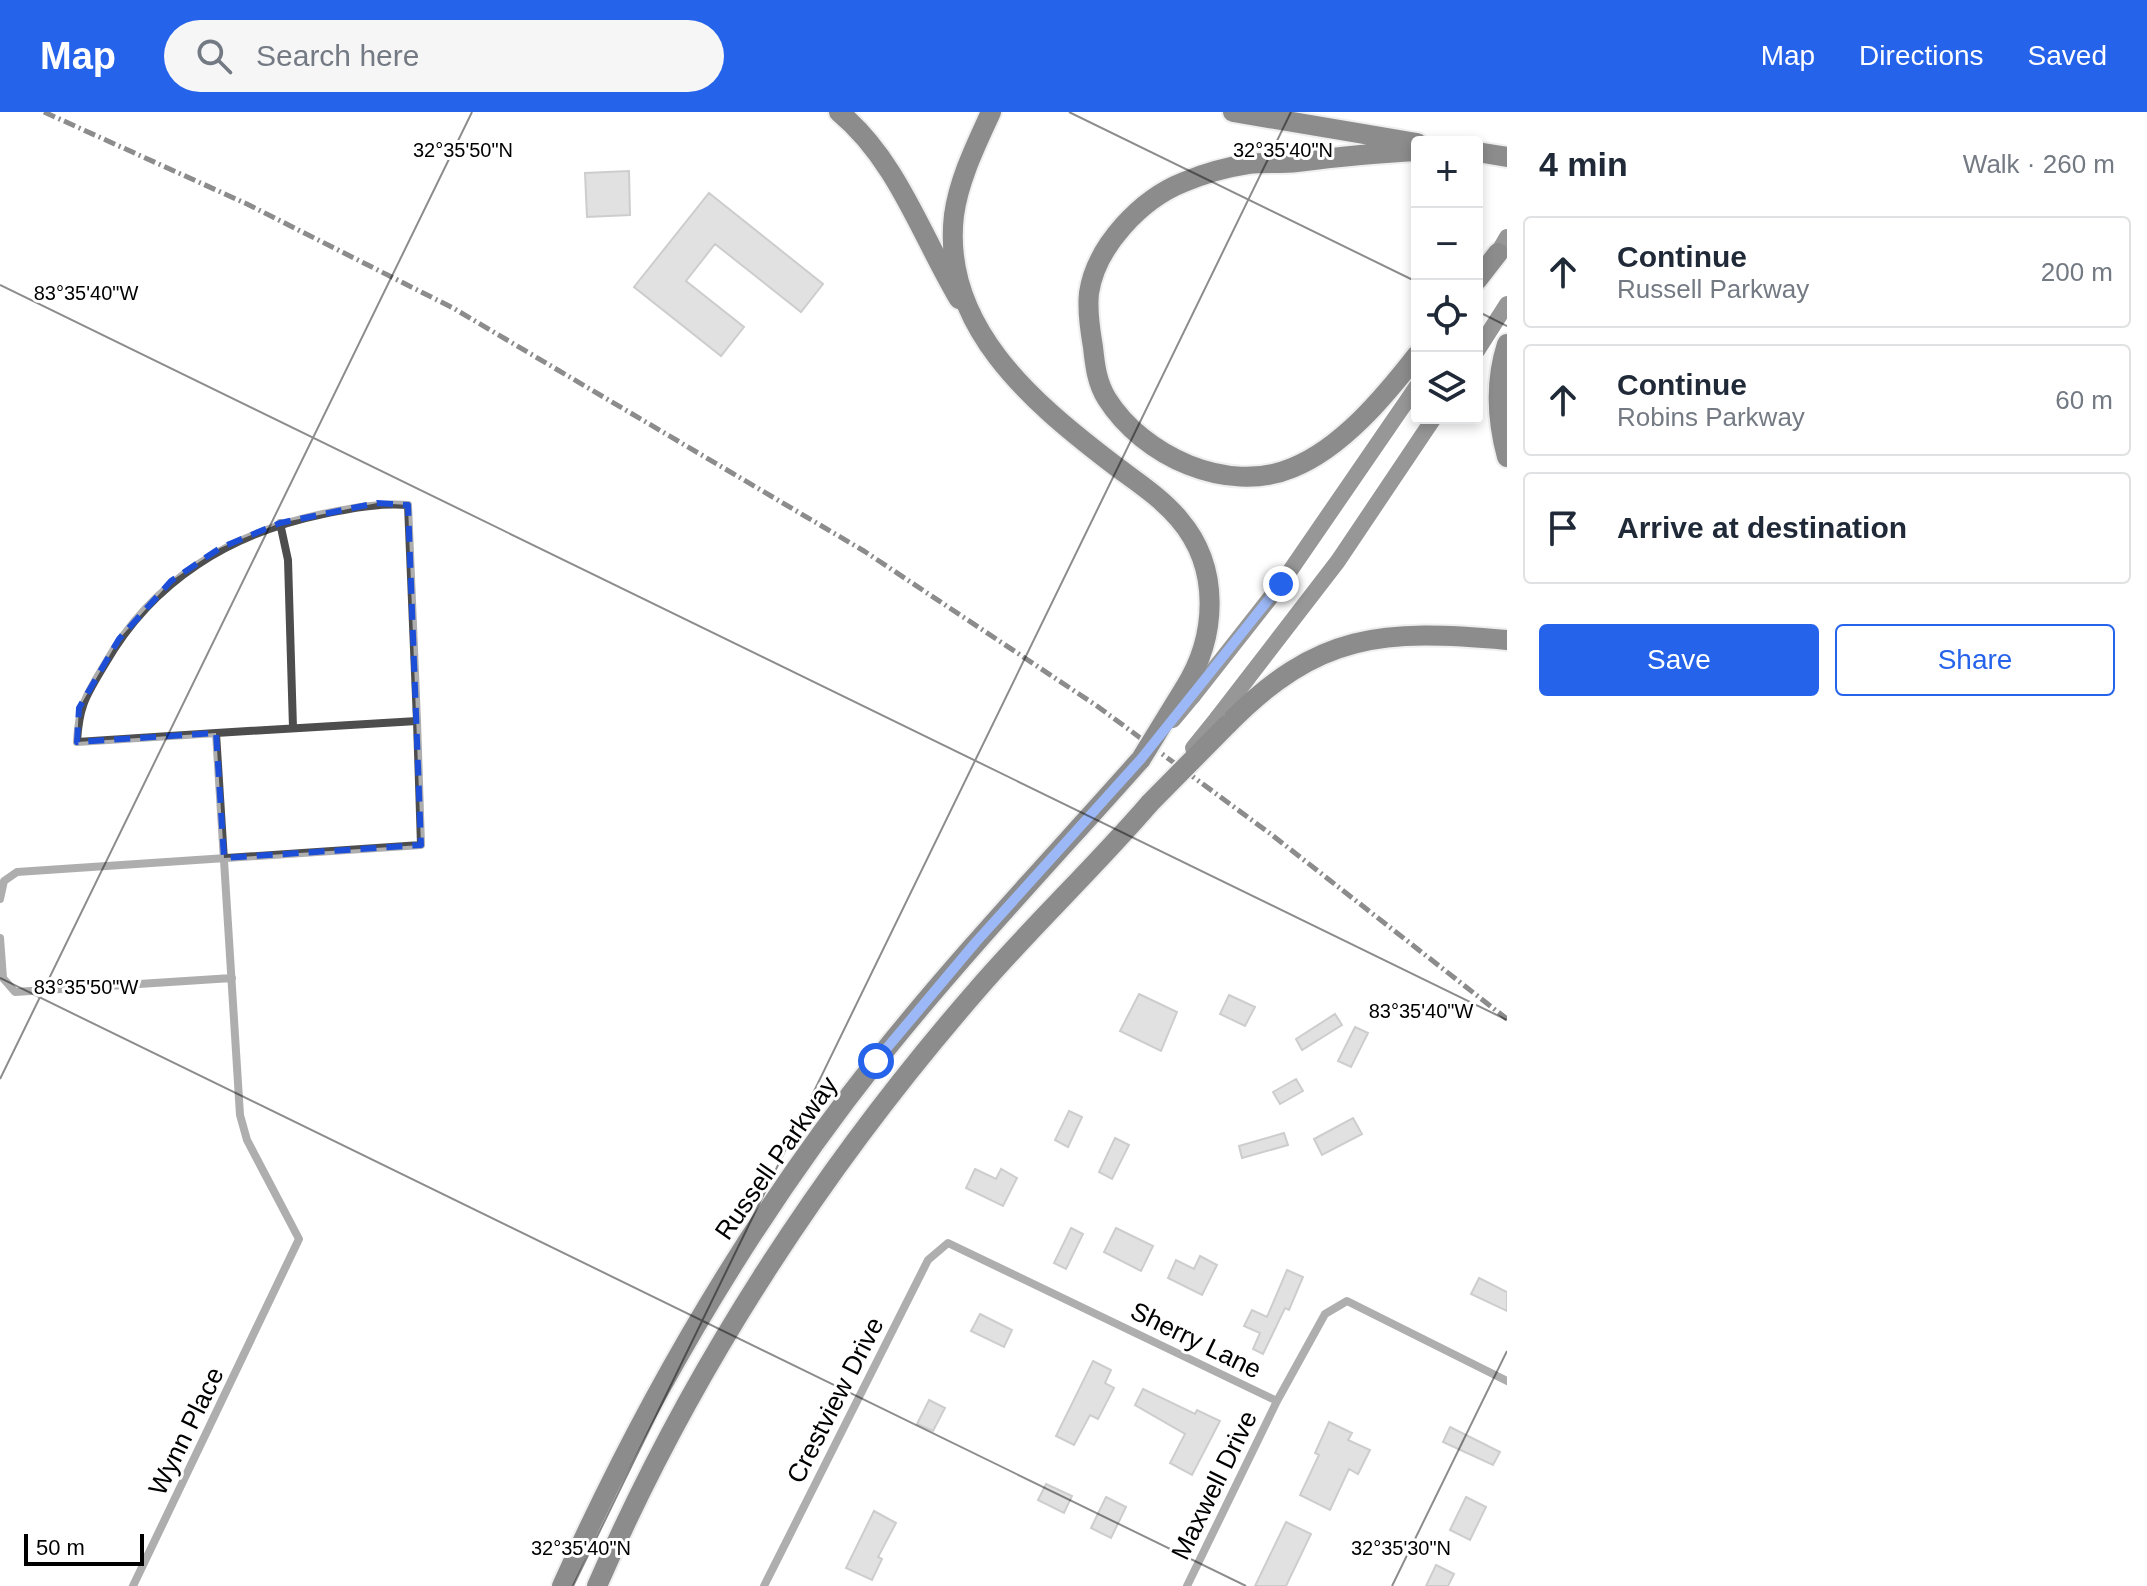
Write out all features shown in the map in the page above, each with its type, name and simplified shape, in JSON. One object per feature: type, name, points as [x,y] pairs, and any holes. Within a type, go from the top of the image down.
[{"type":"main road","name":"Russell Parkway","points":[[562,1586],[615,1473],[673,1364],[788,1182],[876,1061],[929,997],[1141,759],[1189,693],[1204,649],[1210,613],[1210,588],[1195,541],[1164,503],[1062,424],[1028,393],[996,357],[969,315],[884,162],[861,132],[839,112]]},
{"type":"main road","points":[[969,315],[960,280],[954,217],[970,159],[991,112]]},
{"type":"main road","points":[[1233,112],[1411,142]]},
{"type":"main road","points":[[1411,151],[1248,164],[1184,182],[1156,197],[1119,230],[1095,272],[1089,293],[1089,318],[1097,377],[1107,399],[1125,421],[1160,451],[1205,472],[1248,477],[1289,470],[1307,461],[1350,427],[1395,384],[1411,363]]},
{"type":"main road","points":[[1483,153],[1507,157]]},
{"type":"main road","points":[[1483,272],[1503,245]]},
{"type":"main road","points":[[1507,344],[1501,363],[1498,426],[1507,457]]},
{"type":"main road","name":"Russell Parkway","points":[[597,1586],[688,1403],[757,1286],[834,1171],[978,988],[1135,821],[1222,721],[1280,676],[1353,642],[1420,633],[1507,640]]},
{"type":"street","points":[[1482,280],[1503,245]]},
{"type":"street","points":[[1483,342],[1507,304]]},
{"type":"street","points":[[1189,693],[1290,572],[1411,395]]},
{"type":"street","points":[[1222,721],[1338,561],[1430,424]]},
{"type":"street","points":[[0,899],[4,881],[17,872],[421,845],[417,721],[408,505],[377,503],[280,523],[220,548],[171,581],[119,639],[79,708],[77,742],[417,721]]},
{"type":"street","points":[[280,523],[288,560],[293,728]]},
{"type":"street","points":[[0,938],[3,978],[15,992],[232,978],[216,733]]},
{"type":"street","name":"Wynn Place","points":[[133,1586],[299,1239],[244,1127],[232,978]]},
{"type":"street","name":"Crestview Drive","points":[[764,1586],[928,1260],[948,1243],[953,1245]]},
{"type":"street","name":"Sherry Lane","points":[[953,1245],[1277,1401],[1325,1314],[1347,1301],[1507,1381]]},
{"type":"street","name":"Maxwell Drive","points":[[1187,1586],[1277,1401]]},
{"type":"highlighted area","points":[[377,503],[408,505],[421,845],[224,858],[216,733],[77,742],[79,708],[119,639],[171,581],[220,548],[280,523]]},
{"type":"building","points":[[629,171],[630,215],[587,217],[585,173]]},
{"type":"building","points":[[709,193],[823,284],[801,312],[715,244],[686,281],[744,327],[721,356],[634,287]]},
{"type":"building","points":[[1139,994],[1177,1012],[1161,1051],[1120,1031]]},
{"type":"building","points":[[1229,995],[1255,1007],[1245,1026],[1220,1014]]},
{"type":"building","points":[[1335,1014],[1342,1025],[1302,1050],[1296,1039]]},
{"type":"building","points":[[1355,1027],[1368,1033],[1351,1067],[1338,1061]]},
{"type":"building","points":[[1296,1079],[1303,1091],[1280,1104],[1273,1092]]},
{"type":"building","points":[[1069,1111],[1082,1117],[1068,1147],[1055,1140]]},
{"type":"building","points":[[1353,1118],[1362,1134],[1322,1155],[1314,1139]]},
{"type":"building","points":[[1284,1133],[1288,1145],[1242,1158],[1239,1146]]},
{"type":"building","points":[[1115,1138],[1129,1145],[1112,1179],[1099,1172]]},
{"type":"building","points":[[975,1169],[996,1179],[1001,1169],[1017,1178],[1003,1206],[966,1188]]},
{"type":"building","points":[[1071,1228],[1083,1234],[1066,1269],[1054,1263]]},
{"type":"building","points":[[1116,1228],[1153,1246],[1141,1271],[1104,1252]]},
{"type":"building","points":[[1200,1256],[1217,1265],[1202,1295],[1168,1278],[1176,1260],[1194,1269]]},
{"type":"building","points":[[1287,1270],[1303,1277],[1289,1310],[1285,1308],[1263,1354],[1253,1349],[1260,1333],[1244,1326],[1252,1310],[1267,1317]]},
{"type":"building","points":[[1479,1278],[1507,1292],[1507,1311],[1471,1294]]},
{"type":"building","points":[[980,1314],[1012,1330],[1004,1347],[971,1331]]},
{"type":"building","points":[[1093,1361],[1111,1370],[1105,1383],[1114,1388],[1098,1419],[1090,1415],[1074,1445],[1056,1436]]},
{"type":"building","points":[[1143,1389],[1195,1414],[1197,1410],[1220,1421],[1192,1475],[1170,1463],[1185,1434],[1135,1405]]},
{"type":"building","points":[[929,1400],[945,1408],[933,1431],[917,1424]]},
{"type":"building","points":[[1329,1422],[1352,1433],[1348,1440],[1370,1450],[1358,1474],[1349,1469],[1330,1510],[1300,1495],[1319,1455],[1315,1453]]},
{"type":"building","points":[[1450,1427],[1500,1452],[1493,1465],[1443,1442]]},
{"type":"building","points":[[1046,1484],[1072,1496],[1064,1513],[1038,1500]]},
{"type":"building","points":[[1106,1497],[1126,1507],[1111,1538],[1091,1528]]},
{"type":"building","points":[[1466,1497],[1486,1507],[1470,1540],[1450,1530]]},
{"type":"building","points":[[874,1511],[896,1523],[878,1557],[882,1559],[872,1580],[846,1568]]},
{"type":"building","points":[[1286,1522],[1311,1534],[1286,1586],[1255,1586]]},
{"type":"building","points":[[1436,1565],[1454,1574],[1448,1586],[1426,1586]]},
{"type":"railway","points":[[44,112],[247,204],[453,308],[864,551],[1097,706],[1272,835],[1507,1019]]},
{"type":"route","points":[[876,1061],[976,942],[1141,759],[1281,584]]}]
